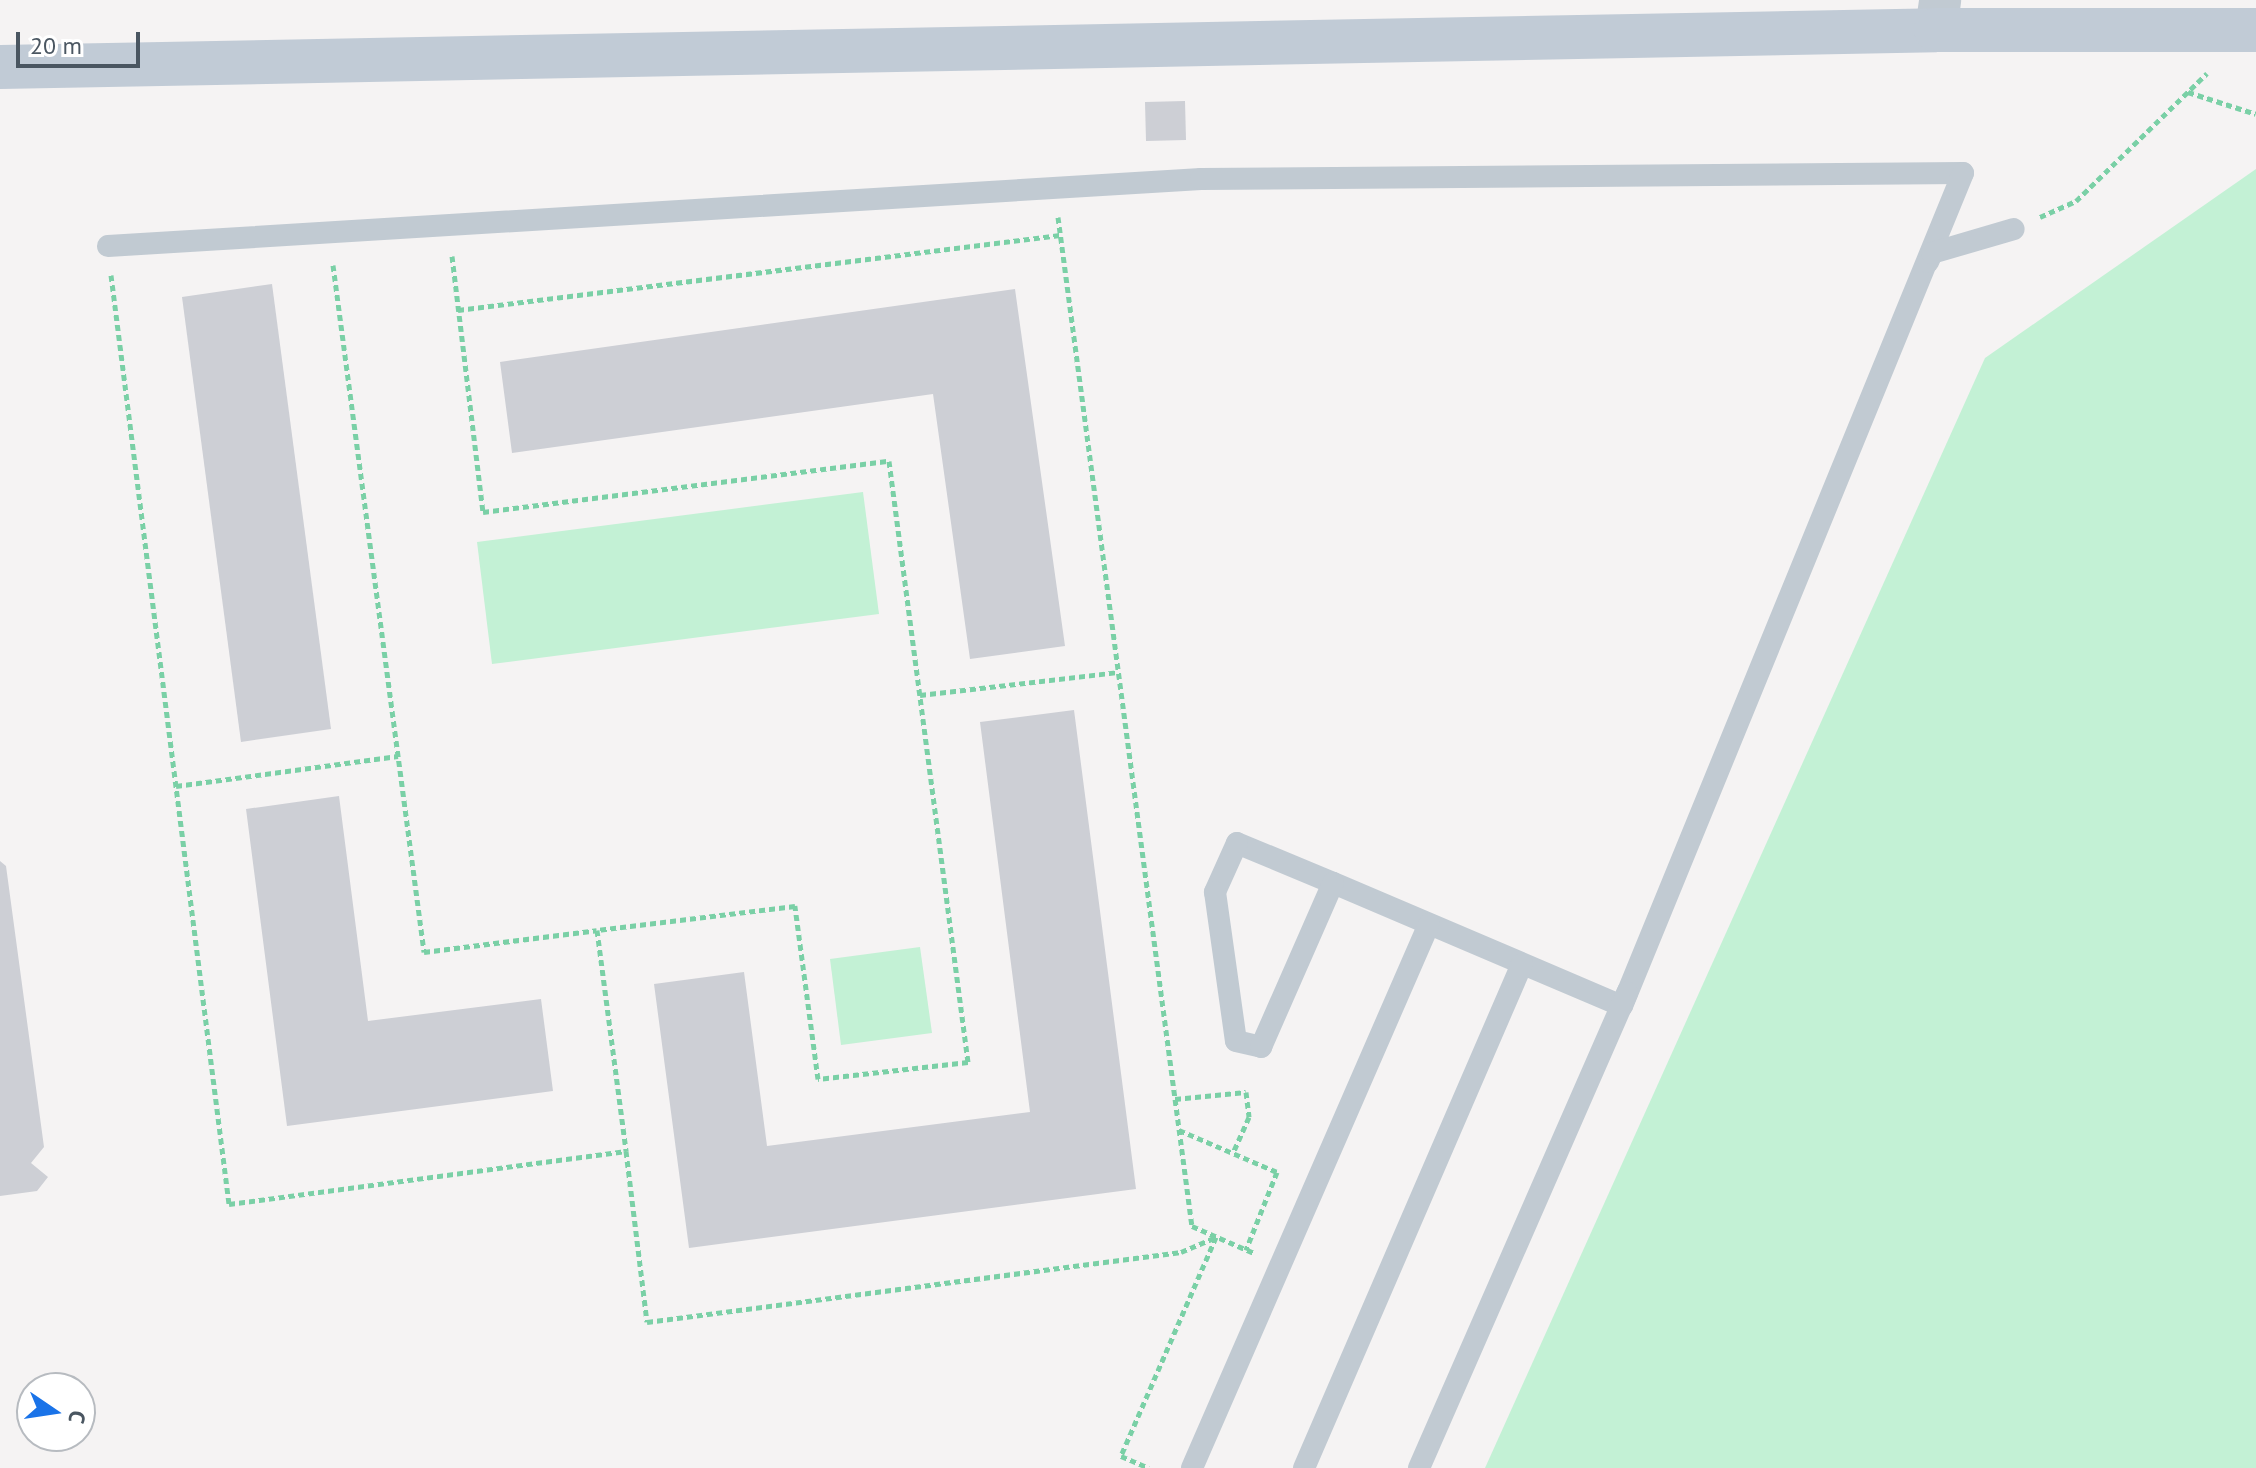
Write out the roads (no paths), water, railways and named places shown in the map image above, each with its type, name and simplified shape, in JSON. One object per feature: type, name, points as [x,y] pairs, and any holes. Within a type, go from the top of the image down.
[{"type":"main road","points":[[0,67],[1938,15],[2254,30]]},
{"type":"lane","points":[[108,246],[1201,179],[1963,173],[1622,1006],[1419,1468]]},
{"type":"lane","points":[[1932,253],[2014,229]]},
{"type":"lane","points":[[1333,883],[1261,1047],[1236,1041],[1215,892],[1237,843],[1333,883],[1622,1006]]},
{"type":"lane","points":[[1192,1468],[1429,924]]},
{"type":"lane","points":[[1304,1468],[1522,964]]}]
